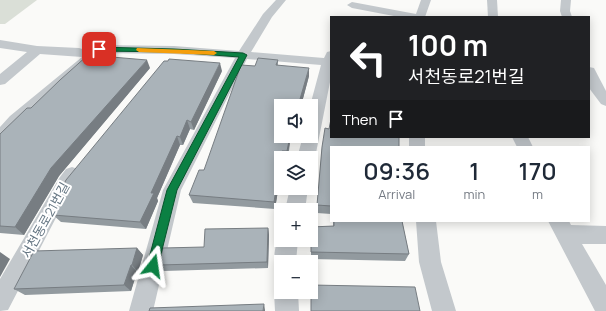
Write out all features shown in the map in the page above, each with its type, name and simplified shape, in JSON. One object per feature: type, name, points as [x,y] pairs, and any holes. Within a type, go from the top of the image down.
[{"type":"street","points":[[141,311],[172,190],[243,55],[267,16],[281,0]]},
{"type":"street","points":[[420,16],[426,0]]},
{"type":"street","points":[[492,0],[493,16]]},
{"type":"street","points":[[566,0],[565,11],[567,16]]},
{"type":"street","points":[[352,4],[411,16]]},
{"type":"street","points":[[0,44],[37,50],[78,52],[91,56]]},
{"type":"street","points":[[0,138],[15,120],[99,49],[174,50],[330,59],[318,108]]},
{"type":"street","points":[[0,81],[37,50]]},
{"type":"street","points":[[160,68],[174,50]]},
{"type":"street","points":[[590,75],[593,87],[606,101]]},
{"type":"street","name":"서천동로21번길","points":[[0,302],[66,182],[81,164]]},
{"type":"street","points":[[426,222],[430,262],[444,311]]},
{"type":"street","points":[[562,228],[606,235]]},
{"type":"street","points":[[562,228],[606,308]]},
{"type":"street","points":[[286,299],[287,311]]},
{"type":"shaded area","points":[[0,0],[37,0],[5,24],[0,24]]},
{"type":"building","points":[[88,55],[147,60],[51,168],[15,227],[0,226],[0,134],[27,108],[31,108]]},
{"type":"building","points":[[258,58],[278,60],[276,65],[309,68],[300,99],[274,99],[274,143],[289,143],[287,151],[274,151],[274,202],[189,195],[199,170],[204,170],[241,65],[255,66]]},
{"type":"building","points":[[169,59],[220,63],[191,122],[187,120],[180,137],[177,136],[151,193],[154,193],[140,222],[53,215],[64,194],[60,192],[66,180],[164,61],[168,61]]},
{"type":"building","points":[[330,124],[330,138],[399,138],[399,146],[330,146],[330,206],[318,205],[317,203],[325,128],[329,129]]},
{"type":"building","points":[[334,222],[402,222],[409,254],[311,252],[311,247],[318,247],[318,227],[334,226]]},
{"type":"building","points":[[268,228],[267,262],[159,265],[163,248],[204,247],[205,229]]},
{"type":"building","points":[[137,248],[124,285],[14,289],[34,251]]},
{"type":"building","points":[[318,285],[415,287],[420,311],[311,311],[311,299],[318,299]]},
{"type":"building","points":[[264,304],[263,311],[149,311],[150,308]]},
{"type":"slow traffic","points":[[139,50],[174,50],[214,53]]},
{"type":"route","points":[[99,49],[174,50],[243,55],[172,190],[153,266]]}]
